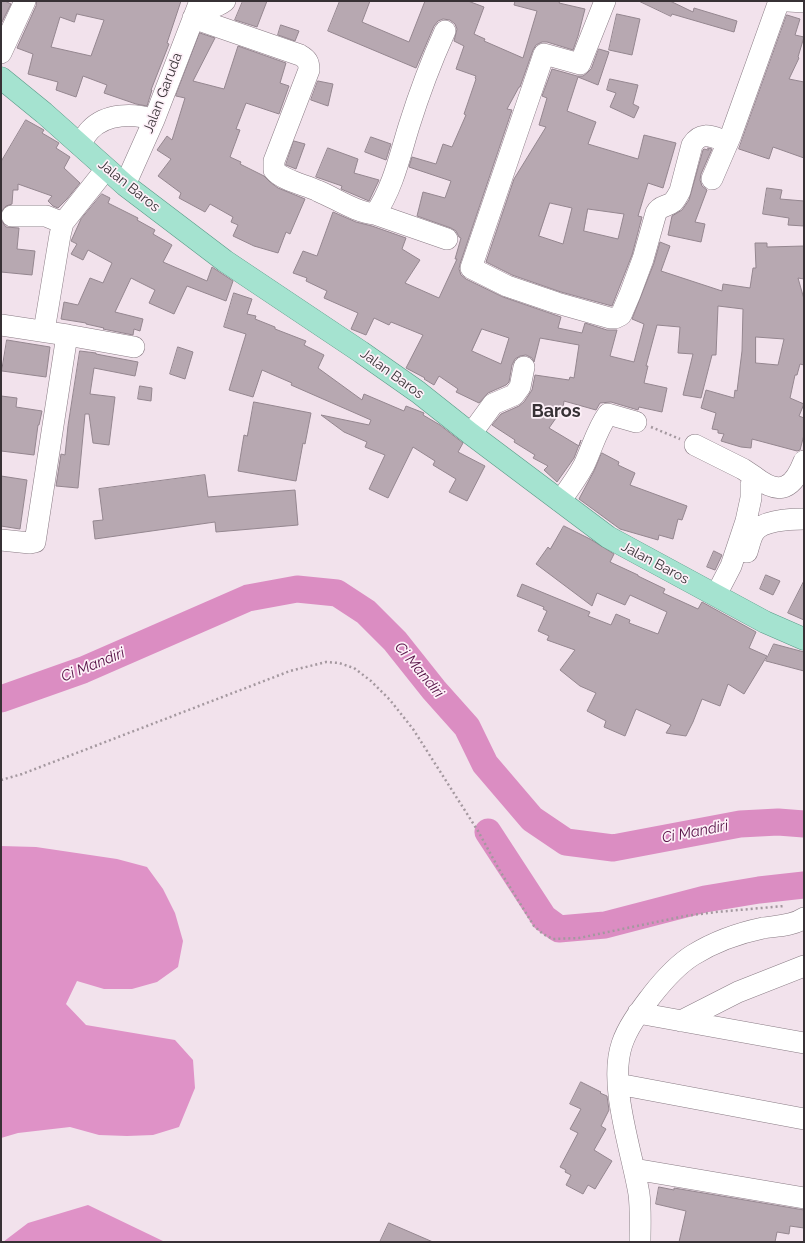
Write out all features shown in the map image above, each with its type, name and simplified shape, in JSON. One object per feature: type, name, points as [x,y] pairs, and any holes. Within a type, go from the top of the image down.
[{"type":"main road","name":"Jalan Baros","points":[[1,78],[44,113],[125,185],[226,261],[418,392],[471,434],[608,537],[765,622],[804,639]]},
{"type":"street","points":[[1,53],[25,1]]},
{"type":"street","points":[[197,7],[212,8],[219,6],[226,1]]},
{"type":"street","points":[[605,1],[580,64],[544,54],[471,268],[507,286],[610,318],[618,317],[622,313],[643,259],[656,213],[660,207],[669,204],[677,197],[680,191],[692,145],[696,138],[708,136],[728,142]]},
{"type":"street","points":[[712,179],[728,142],[779,1]]},
{"type":"street","points":[[788,1],[804,2]]},
{"type":"street","points":[[197,7],[306,58],[310,64],[310,70],[274,161],[274,170],[280,176],[355,208],[447,239]]},
{"type":"street","name":"Jalan Garuda","points":[[125,185],[154,120],[197,7]]},
{"type":"street","points":[[375,214],[390,188],[411,119],[444,31]]},
{"type":"street","points":[[80,145],[90,130],[100,121],[117,116],[128,115],[142,116],[154,120]]},
{"type":"street","points":[[44,331],[63,223],[106,169]]},
{"type":"street","points":[[12,216],[46,216],[63,223]]},
{"type":"street","points":[[1,325],[134,347]]},
{"type":"street","points":[[1,540],[30,543],[35,542],[67,335]]},
{"type":"street","points":[[471,434],[493,404],[514,395],[520,387],[524,367]]},
{"type":"street","points":[[560,501],[574,483],[603,421],[608,414],[636,422]]},
{"type":"street","points":[[695,445],[743,469],[772,487],[787,486],[796,478],[804,461]]},
{"type":"street","points":[[720,598],[746,521],[752,498],[751,485],[755,477]]},
{"type":"street","points":[[720,598],[748,550],[753,533],[762,524],[792,519],[804,519]]},
{"type":"street","points":[[640,1242],[640,1201],[619,1094],[617,1074],[622,1045],[630,1027],[638,1013],[658,988],[674,971],[692,956],[712,945],[736,935],[763,928],[794,923],[804,918]]},
{"type":"street","points":[[681,1021],[738,992],[804,966]]},
{"type":"street","points":[[638,1013],[804,1043]]},
{"type":"street","points":[[618,1084],[804,1119]]},
{"type":"street","points":[[634,1169],[804,1198]]},
{"type":"path","points":[[636,422],[695,445]]},
{"type":"path","points":[[1,780],[29,772],[290,671],[326,662],[339,663],[354,668],[371,681],[390,700],[413,729],[478,831],[534,926],[543,934],[553,939],[579,938],[693,915],[751,908],[786,906]]},
{"type":"shaded area","points":[[1,846],[36,847],[117,859],[147,867],[163,889],[175,913],[183,941],[178,967],[157,982],[132,989],[104,989],[77,981],[66,1004],[86,1025],[175,1040],[193,1060],[195,1088],[179,1127],[153,1135],[127,1136],[99,1135],[70,1127],[18,1133],[1,1138]]},
{"type":"shaded area","points":[[88,1205],[165,1242],[3,1242],[28,1223]]},
{"type":"building","points":[[1,1],[11,4],[1,24]]},
{"type":"building","points":[[37,1],[181,1],[167,43],[169,44],[151,90],[147,106],[136,104],[104,93],[107,85],[83,76],[76,97],[56,90],[58,82],[28,74],[33,54],[17,48]],"holes":[[[77,14],[104,20],[91,56],[51,47],[60,17],[74,22]]]},
{"type":"building","points":[[243,1],[267,1],[257,27],[235,20]]},
{"type":"building","points":[[340,1],[370,1],[362,22],[409,42],[425,1],[468,1],[484,7],[474,34],[485,39],[484,41],[523,58],[537,11],[514,5],[515,1],[560,1],[559,3],[585,9],[573,50],[547,42],[542,42],[536,45],[533,50],[520,87],[507,109],[512,110],[460,264],[459,269],[461,275],[466,279],[503,297],[561,317],[558,328],[582,333],[585,323],[607,330],[617,330],[610,356],[634,362],[644,324],[632,319],[654,263],[660,242],[670,246],[661,271],[722,291],[723,284],[750,288],[753,268],[756,268],[755,243],[767,243],[767,247],[804,246],[804,279],[798,278],[804,299],[804,365],[800,364],[797,375],[795,375],[790,398],[804,404],[799,416],[804,418],[804,435],[800,450],[797,451],[752,439],[751,448],[741,447],[721,441],[724,434],[718,433],[718,430],[712,429],[716,413],[701,408],[706,390],[734,398],[735,390],[737,391],[742,351],[743,309],[718,306],[716,355],[712,355],[701,398],[683,395],[693,354],[678,353],[680,327],[657,325],[646,366],[648,366],[644,383],[667,388],[662,412],[639,407],[638,410],[611,402],[600,403],[596,410],[564,401],[563,408],[549,428],[579,446],[574,458],[557,482],[544,470],[548,466],[533,458],[535,455],[514,442],[515,440],[492,425],[501,414],[519,406],[524,402],[532,390],[535,375],[569,380],[570,377],[574,378],[579,345],[540,338],[534,362],[532,358],[526,355],[515,359],[512,365],[509,382],[506,385],[488,393],[479,403],[456,392],[458,389],[439,376],[434,385],[424,379],[425,378],[406,368],[423,335],[391,322],[389,325],[374,318],[366,335],[351,329],[358,313],[324,298],[327,291],[306,281],[307,278],[293,273],[303,251],[317,256],[333,212],[356,222],[406,238],[402,249],[420,260],[405,283],[439,298],[457,259],[455,259],[461,238],[456,231],[451,228],[417,216],[423,192],[445,198],[451,181],[409,167],[412,157],[436,164],[443,144],[452,147],[466,115],[464,114],[476,76],[456,69],[464,46],[454,41],[457,29],[455,24],[450,20],[443,19],[438,21],[434,26],[416,68],[328,31]],"holes":[[[482,329],[509,338],[501,364],[472,351]],[[756,337],[784,339],[778,365],[756,363]]]},
{"type":"building","points":[[639,1],[670,1],[693,12],[694,8],[737,21],[734,32],[672,14],[671,16]]},
{"type":"building","points":[[617,14],[640,19],[632,55],[609,50]]},
{"type":"building","points":[[787,15],[800,19],[795,35],[804,37],[798,57],[799,58],[789,79],[804,82],[804,158],[773,147],[769,159],[739,149]]},
{"type":"building","points":[[281,25],[299,31],[295,41],[278,35]]},
{"type":"building","points":[[200,33],[215,38],[193,81],[224,89],[238,46],[286,63],[280,83],[289,86],[279,114],[246,103],[236,129],[240,130],[230,157],[241,162],[240,164],[264,176],[278,188],[305,199],[290,234],[286,232],[278,253],[254,246],[233,236],[238,225],[231,222],[233,217],[210,204],[205,212],[179,198],[181,193],[158,176],[171,159],[157,150],[167,136],[172,140],[185,98],[176,96]]},
{"type":"building","points":[[599,49],[609,52],[598,85],[578,77],[567,111],[596,122],[588,144],[638,159],[644,135],[676,143],[663,188],[648,183],[638,216],[642,217],[632,255],[612,306],[561,292],[512,275],[486,262],[514,179],[546,127],[539,125],[547,98],[542,96],[552,69],[577,76],[583,76],[591,69]],"holes":[[[550,203],[572,208],[563,244],[539,236]],[[588,209],[624,214],[618,239],[584,231]]]},
{"type":"building","points":[[610,79],[638,85],[633,104],[639,107],[634,118],[610,107],[616,93],[607,90]]},
{"type":"building","points":[[318,81],[333,84],[328,106],[311,100]]},
{"type":"building","points":[[26,120],[44,130],[42,133],[59,143],[56,148],[70,157],[64,168],[80,183],[58,208],[53,206],[48,201],[52,196],[18,184],[18,190],[13,190],[12,204],[6,206],[1,212],[1,162]]},
{"type":"building","points":[[371,137],[391,144],[386,160],[365,152]]},
{"type":"building","points":[[294,141],[305,144],[296,169],[286,165]]},
{"type":"building","points":[[328,148],[358,159],[354,173],[379,180],[369,201],[341,189],[342,186],[316,177]]},
{"type":"building","points":[[708,148],[712,149],[701,174],[700,180],[702,186],[707,190],[695,222],[705,224],[701,242],[668,235],[672,216],[682,210],[689,200],[703,150],[708,150]]},
{"type":"building","points":[[767,188],[782,190],[780,199],[804,201],[804,226],[788,225],[789,218],[763,214]]},
{"type":"building","points":[[102,194],[110,198],[108,203],[138,218],[137,220],[155,230],[153,234],[172,245],[163,262],[207,281],[212,267],[233,281],[226,301],[187,286],[174,314],[149,303],[155,290],[131,278],[115,312],[143,319],[140,331],[134,329],[133,335],[103,329],[104,328],[86,323],[61,319],[64,302],[78,305],[90,278],[103,283],[112,263],[88,250],[83,260],[71,254],[77,244],[71,241],[81,219]]},
{"type":"building","points":[[1,220],[6,227],[19,228],[17,249],[35,251],[32,275],[1,272]]},
{"type":"building","points":[[234,293],[252,299],[247,314],[256,316],[255,319],[275,327],[275,329],[306,341],[304,345],[324,355],[318,368],[362,400],[364,394],[404,411],[406,406],[424,413],[423,415],[440,425],[463,443],[458,452],[485,466],[467,501],[449,492],[456,479],[433,465],[435,461],[413,447],[388,498],[369,489],[385,455],[365,447],[367,442],[344,432],[321,415],[369,425],[371,420],[291,385],[292,383],[262,370],[253,397],[229,390],[246,334],[224,327]]},
{"type":"building","points":[[7,340],[50,347],[46,377],[2,371]]},
{"type":"building","points":[[178,347],[193,352],[185,379],[170,374]]},
{"type":"building","points":[[80,351],[138,362],[135,376],[94,368],[90,394],[115,397],[109,445],[93,443],[89,414],[85,414],[78,488],[56,486],[61,454],[65,455]]},
{"type":"building","points":[[140,386],[152,388],[151,401],[138,399]]},
{"type":"building","points":[[1,396],[17,398],[16,407],[42,411],[38,425],[34,455],[1,451]]},
{"type":"building","points":[[254,402],[311,413],[305,444],[303,443],[296,481],[238,471],[244,435],[247,436]]},
{"type":"building","points":[[602,453],[619,462],[618,465],[635,473],[630,485],[687,506],[682,520],[678,519],[673,539],[659,535],[658,540],[620,529],[579,499]]},
{"type":"building","points":[[205,475],[208,497],[295,490],[298,525],[216,532],[215,522],[95,539],[93,521],[103,520],[99,489]]},
{"type":"building","points":[[1,476],[27,480],[20,529],[1,526]]},
{"type":"building","points":[[564,526],[590,539],[614,554],[610,562],[665,589],[663,593],[698,609],[702,602],[756,632],[749,648],[767,656],[744,694],[728,684],[720,706],[702,699],[686,736],[666,733],[671,725],[636,709],[625,736],[604,727],[606,721],[587,711],[596,693],[580,686],[560,670],[575,650],[547,640],[549,636],[538,631],[547,611],[543,609],[544,607],[517,596],[522,584],[590,612],[588,616],[611,625],[616,614],[630,620],[629,623],[658,634],[667,612],[630,595],[625,605],[597,593],[592,606],[536,564],[548,547],[550,549]]},
{"type":"building","points":[[714,551],[722,555],[715,570],[707,567]]},
{"type":"building","points":[[766,575],[780,581],[773,595],[760,589]]},
{"type":"building","points":[[804,581],[804,620],[788,613]]},
{"type":"building","points":[[774,644],[804,652],[804,671],[766,661]]},
{"type":"building","points":[[581,1082],[607,1096],[609,1110],[601,1126],[606,1129],[594,1150],[612,1161],[595,1189],[588,1185],[583,1194],[566,1185],[571,1175],[560,1167],[578,1133],[570,1129],[581,1109],[570,1104]]},
{"type":"building","points":[[659,1187],[674,1190],[674,1188],[804,1210],[804,1228],[790,1226],[789,1234],[777,1232],[775,1242],[679,1242],[686,1211],[656,1204]]},
{"type":"building","points":[[389,1223],[433,1242],[380,1242]]},
{"type":"waterway","name":"Ci Mandiri","points":[[1,699],[83,670],[248,598],[297,589],[337,593],[366,612],[395,641],[434,690],[467,727],[485,764],[532,819],[566,842],[613,848],[740,824],[778,822],[804,824]]},
{"type":"waterway","points":[[488,832],[544,918],[559,929],[605,925],[705,899],[759,890],[804,885]]},
{"type":"district","name":"Baros","points":[[556,412]]}]
